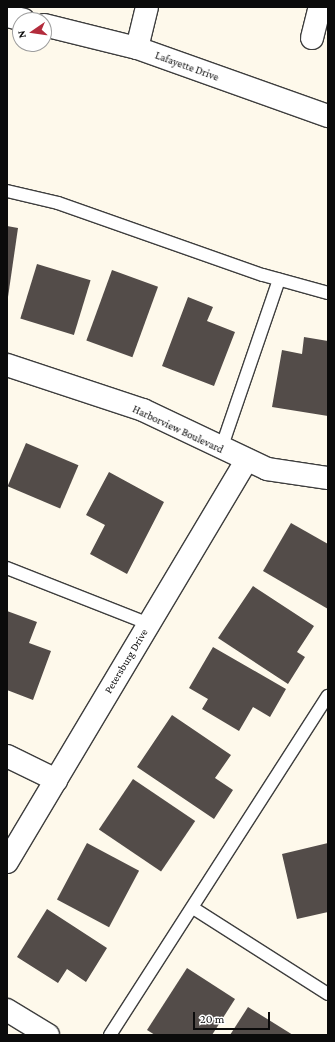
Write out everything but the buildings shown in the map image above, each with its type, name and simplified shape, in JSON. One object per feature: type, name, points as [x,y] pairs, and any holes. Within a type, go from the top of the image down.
[{"type":"street","points":[[137,48],[147,7]]},
{"type":"street","points":[[312,38],[320,7]]},
{"type":"street","name":"Lafayette Drive","points":[[52,27],[137,48],[328,116]]},
{"type":"street","name":"Harborview Boulevard","points":[[7,365],[143,410],[246,461],[267,469],[328,478]]},
{"type":"street","name":"Petersburg Drive","points":[[7,862],[246,461]]},
{"type":"street","points":[[7,756],[56,780]]},
{"type":"street","points":[[7,1010],[48,1035]]},
{"type":"lane","points":[[7,191],[58,203],[279,280],[328,293]]},
{"type":"lane","points":[[221,449],[279,280]]},
{"type":"lane","points":[[7,568],[149,624]]},
{"type":"lane","points":[[110,1035],[328,696]]},
{"type":"lane","points":[[193,908],[328,994]]}]
